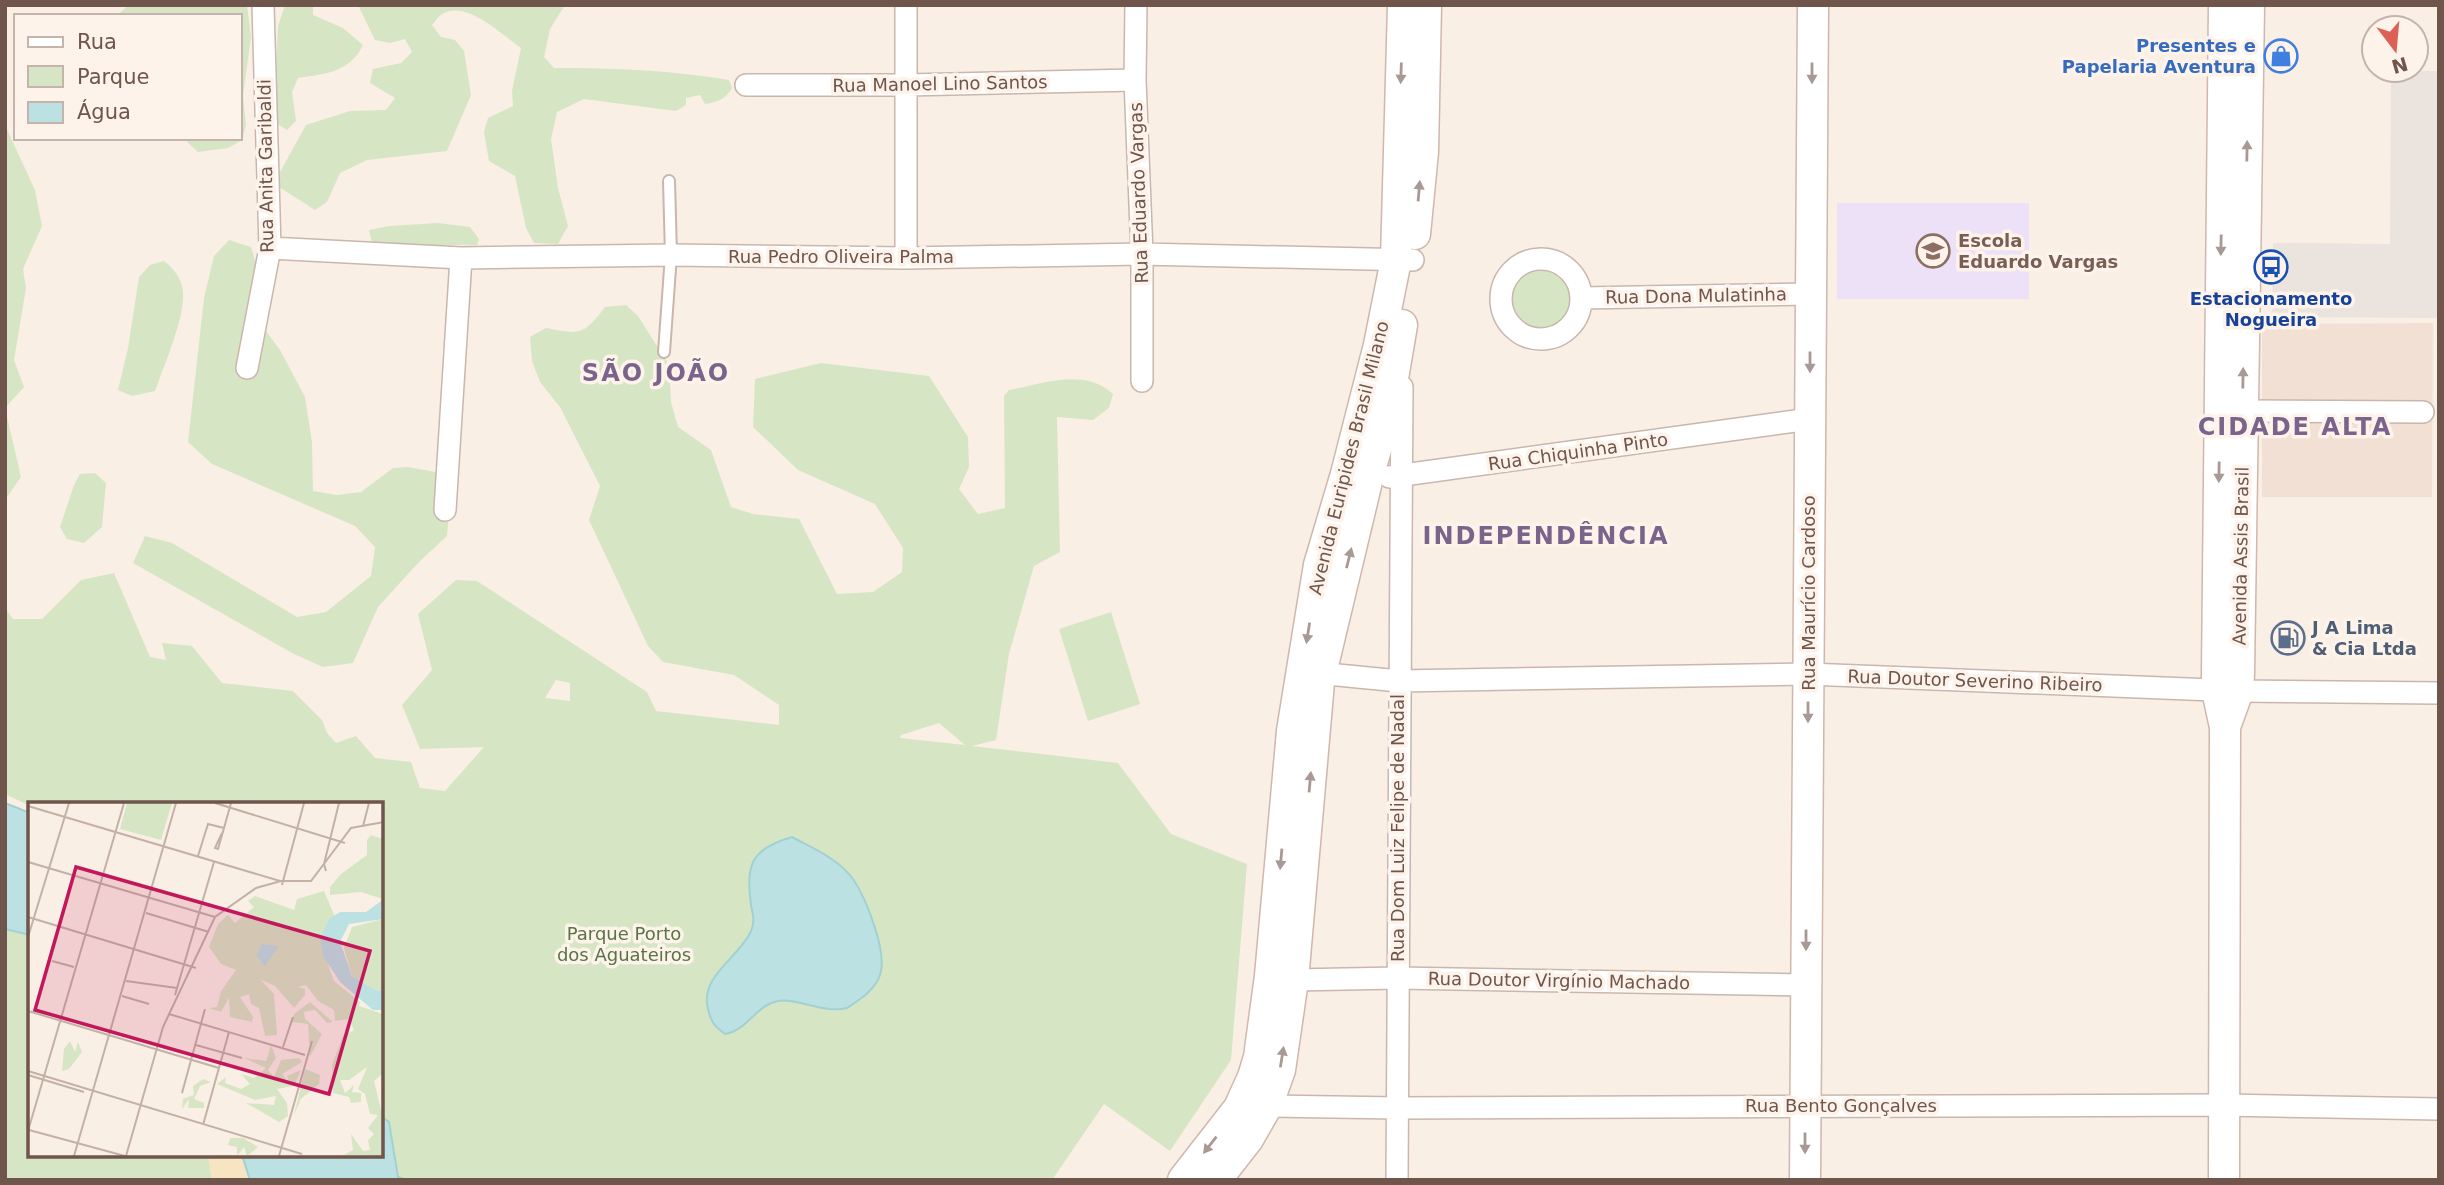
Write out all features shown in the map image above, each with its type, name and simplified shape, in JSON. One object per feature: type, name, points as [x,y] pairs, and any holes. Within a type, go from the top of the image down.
[{"type":"main road","name":"Avenida Euripides Brasil Milano","points":[[1183,1180],[1256,1102],[1280,1070],[1282,978],[1311,673],[1357,476],[1405,306],[1403,5]]},
{"type":"main road","name":"Avenida Euripides Brasil Milano","points":[[1377,403],[1423,152],[1426,5]]},
{"type":"main road","name":"Rua Maurício Cardoso","points":[[1804,1180],[1813,5]]},
{"type":"main road","name":"Avenida Assis Brasil","points":[[2224,5],[2228,691]]},
{"type":"main road","name":"Avenida Assis Brasil","points":[[2224,1180],[2225,727],[2243,411],[2249,5]]},
{"type":"main road","name":"Avenida Euripides Brasil Milano","points":[[1216,1180],[1248,1139],[1256,1102]]},
{"type":"street","name":"Rua Anita Garibaldi","points":[[247,368],[270,248],[263,5]]},
{"type":"street","points":[[906,5],[906,258]]},
{"type":"street","name":"Rua Eduardo Vargas","points":[[1136,5],[1135,80],[1142,254],[1142,381]]},
{"type":"street","name":"Rua Manoel Lino Santos","points":[[746,85],[1135,80]]},
{"type":"street","name":"Rua Pedro Oliveira Palma","points":[[270,248],[461,258],[906,258],[1142,254],[1405,260]]},
{"type":"street","points":[[444,510],[461,258]]},
{"type":"street","name":"Rua Dona Mulatinha","points":[[1581,298],[1811,294]]},
{"type":"street","name":"Rua Dom Luiz Felipe de Nadal","points":[[1397,1180],[1400,477],[1405,306]]},
{"type":"street","name":"Rua Dom Luiz Felipe de Nadal","points":[[1377,403],[1400,477]]},
{"type":"street","points":[[2243,411],[2423,412]]},
{"type":"street","name":"Rua Chiquinha Pinto","points":[[1357,476],[1400,477],[1810,419]]},
{"type":"street","name":"Rua Doutor Severino Ribeiro","points":[[1311,673],[1399,681],[1808,674],[2228,691],[2439,693]]},
{"type":"street","name":"Rua Doutor Virgínio Machado","points":[[1282,978],[1806,985]]},
{"type":"street","name":"Rua Bento Gonçalves","points":[[1256,1102],[1397,1108],[2225,1105],[2439,1109]]},
{"type":"lane","points":[[664,352],[671,256],[669,181]]},
{"type":"shaded area","points":[[2430,71],[2439,71],[2439,318],[2272,317],[2273,243],[2390,244],[2391,84],[2430,84]]},
{"type":"shaded area","name":"Escola Eduardo Vargas","points":[[1837,203],[2029,203],[2029,299],[1837,299]]},
{"type":"shaded area","points":[[2433,323],[2432,497],[2262,497],[2262,324]]},
{"type":"green space","points":[[129,5],[247,5],[251,37],[243,96],[246,125],[242,140],[242,14],[118,14]]},
{"type":"green space","points":[[285,5],[313,5],[313,15],[343,28],[363,45],[358,54],[344,66],[327,73],[298,78],[292,92],[296,121],[287,130],[274,122],[278,26]]},
{"type":"green space","points":[[358,5],[565,5],[550,29],[544,57],[554,68],[685,74],[729,80],[732,88],[724,97],[710,103],[705,104],[700,95],[686,98],[686,105],[676,111],[584,99],[557,112],[551,139],[558,188],[568,226],[558,244],[534,243],[526,228],[515,176],[489,161],[484,132],[488,118],[513,106],[512,91],[521,48],[474,15],[453,11],[444,13],[432,25],[441,37],[455,40],[464,51],[471,95],[447,151],[367,160],[340,173],[327,202],[315,210],[279,187],[280,172],[306,125],[350,111],[386,110],[395,98],[370,83],[373,69],[401,63],[412,52],[405,39],[390,43],[375,40]]},
{"type":"green space","points":[[5,125],[35,190],[42,226],[23,269],[26,288],[14,360],[24,387],[5,408]]},
{"type":"green space","points":[[185,140],[242,140],[228,148],[198,152]]},
{"type":"green space","points":[[438,223],[470,227],[479,239],[477,245],[382,245],[372,243],[369,230],[389,226]]},
{"type":"green space","points":[[229,240],[251,247],[256,264],[252,307],[280,350],[305,397],[312,442],[313,491],[337,495],[361,492],[393,468],[408,467],[446,474],[450,498],[447,536],[378,607],[353,663],[323,667],[294,654],[133,563],[145,536],[172,543],[297,617],[326,612],[371,576],[375,547],[355,526],[212,464],[188,442],[204,298],[214,256]]},
{"type":"green space","points":[[164,261],[180,280],[183,294],[181,316],[155,391],[132,396],[118,390],[128,348],[139,277],[150,265]]},
{"type":"green space","points":[[1541,271],[1557,276],[1565,284],[1570,300],[1565,316],[1557,324],[1541,329],[1525,324],[1517,316],[1512,300],[1517,284],[1525,276]]},
{"type":"green space","name":"Parque Porto dos Aguateiros","points":[[626,305],[638,316],[669,365],[671,402],[678,427],[711,450],[731,507],[753,514],[799,519],[837,594],[873,592],[902,572],[903,548],[875,504],[798,470],[753,427],[755,379],[821,363],[929,376],[968,437],[969,467],[959,489],[978,514],[1005,508],[1004,396],[1009,390],[1076,379],[1090,381],[1113,394],[1109,408],[1093,420],[1057,417],[1060,552],[1034,566],[1009,654],[996,740],[972,746],[1118,763],[1171,834],[1247,864],[1231,1060],[1170,1151],[1104,1104],[1052,1180],[392,1180],[383,1153],[383,802],[28,802],[28,805],[5,794],[5,608],[13,619],[42,619],[81,580],[114,573],[150,657],[166,660],[162,643],[192,646],[222,683],[293,691],[322,720],[327,733],[336,743],[356,736],[375,758],[411,762],[420,788],[445,791],[484,747],[420,749],[402,705],[432,670],[418,614],[456,580],[477,581],[647,692],[656,711],[779,725],[779,705],[734,675],[663,662],[648,646],[589,520],[600,486],[560,407],[540,382],[532,361],[530,337],[546,328],[574,332],[592,323],[605,307]],"holes":[[[556,680],[570,683],[570,701],[545,698]],[[939,723],[965,745],[900,738],[901,735]]]},
{"type":"green space","points":[[5,408],[21,477],[5,500]]},
{"type":"green space","points":[[95,473],[106,483],[102,527],[84,543],[67,539],[60,527],[74,485],[80,474]]},
{"type":"green space","points":[[1111,612],[1140,704],[1088,721],[1059,629]]},
{"type":"green space","points":[[5,929],[28,935],[28,1157],[208,1157],[212,1180],[5,1180]]},
{"type":"sand","points":[[208,1157],[243,1157],[250,1180],[212,1180]]},
{"type":"water","points":[[5,803],[28,812],[28,935],[5,929]]},
{"type":"water","points":[[792,837],[833,860],[853,879],[864,899],[878,940],[882,965],[880,975],[869,992],[847,1008],[829,1009],[793,1001],[778,1001],[764,1007],[740,1028],[725,1034],[710,1017],[707,997],[709,987],[722,967],[746,940],[752,928],[749,879],[754,860],[767,847]]},
{"type":"water","points":[[383,1118],[389,1122],[398,1177],[407,1180],[250,1180],[243,1157],[383,1157]]},
{"type":"place","name":"Presentes e Papelaria Aventura","points":[[2281,56]]},
{"type":"place","name":"Escola Eduardo Vargas","points":[[1933,251]]},
{"type":"place","name":"Estacionamento Nogueira","points":[[2271,267]]},
{"type":"place","name":"J A Lima & Cia Ltda","points":[[2288,638]]},
{"type":"district","name":"SÃO JOÃO","points":[[656,373]]},
{"type":"district","name":"CIDADE ALTA","points":[[2295,427]]},
{"type":"district","name":"INDEPENDÊNCIA","points":[[1546,536]]}]
